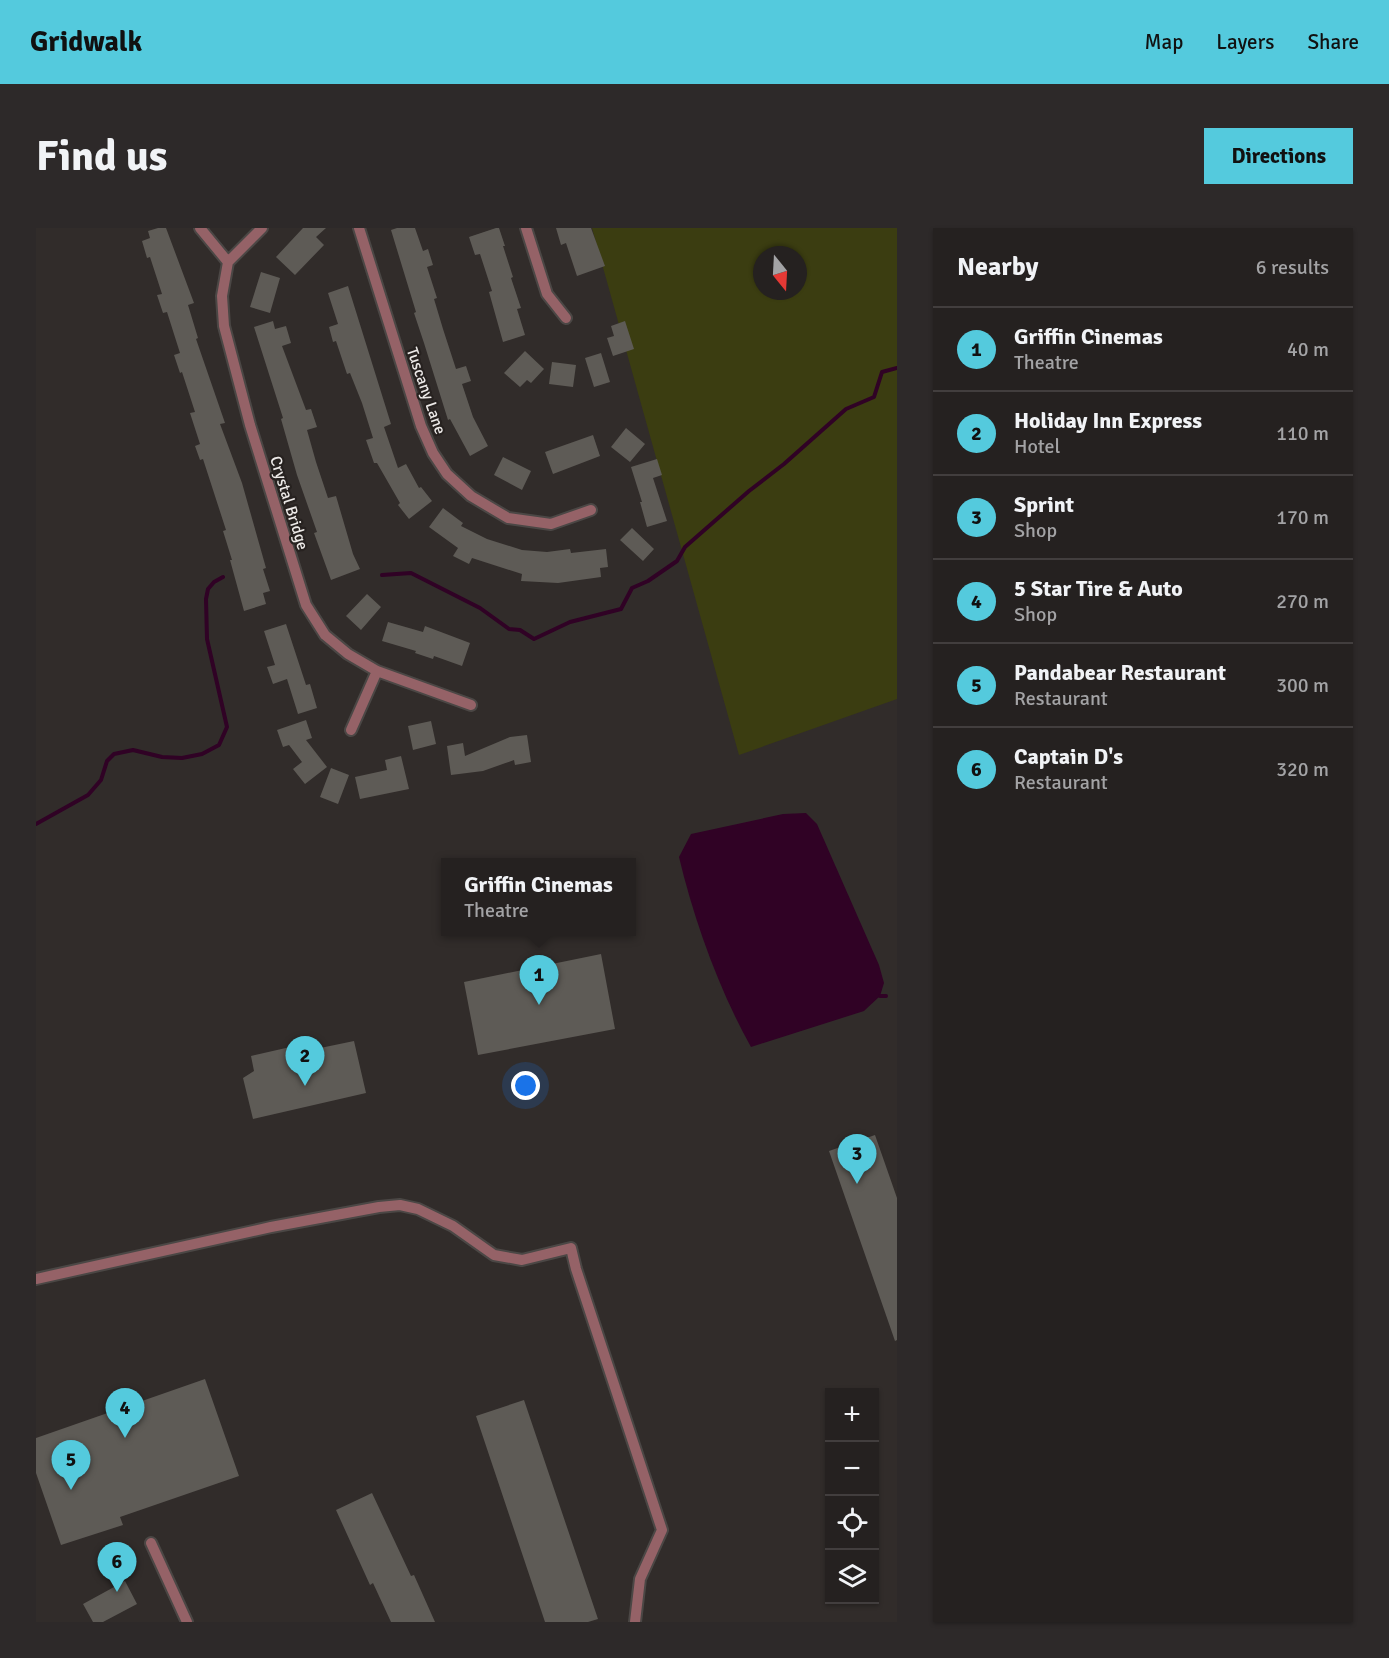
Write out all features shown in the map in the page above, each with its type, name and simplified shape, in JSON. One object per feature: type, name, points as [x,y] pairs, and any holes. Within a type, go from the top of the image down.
[{"type":"street","points":[[200,228],[228,262],[262,228]]},
{"type":"street","name":"Tuscany Lane","points":[[359,228],[420,426],[433,453],[447,474],[471,496],[508,518],[551,524],[591,510]]},
{"type":"street","points":[[526,228],[547,294],[566,318]]},
{"type":"street","name":"Crystal Bridge","points":[[228,262],[222,296],[224,326],[250,425],[306,605],[325,635],[348,654],[377,671],[471,705]]},
{"type":"street","points":[[351,730],[377,671]]},
{"type":"street","points":[[36,1279],[271,1227],[400,1205],[418,1209],[453,1226],[494,1256],[522,1260],[571,1248],[662,1530],[640,1579],[635,1622]]},
{"type":"street","points":[[151,1543],[187,1622]]},
{"type":"shaded area","points":[[592,228],[897,228],[897,699],[739,755]]},
{"type":"shaded area","points":[[806,813],[817,824],[879,965],[884,983],[880,996],[864,1011],[751,1047],[718,978],[692,905],[679,857],[691,834],[783,814]]},
{"type":"building","points":[[166,228],[194,303],[188,305],[198,338],[196,339],[225,423],[220,424],[242,483],[266,568],[263,569],[270,591],[263,593],[266,604],[244,611],[223,531],[226,530],[203,459],[200,460],[195,446],[200,444],[190,413],[195,412],[174,355],[180,353],[167,312],[163,313],[157,295],[162,294],[150,257],[147,258],[142,241],[150,238],[148,231]]},
{"type":"building","points":[[303,228],[326,228],[316,237],[324,245],[295,275],[276,257]]},
{"type":"building","points":[[415,228],[423,251],[428,249],[433,265],[427,267],[437,298],[434,299],[456,369],[466,366],[471,381],[462,384],[473,417],[488,446],[470,456],[450,419],[448,420],[414,313],[416,312],[391,230]]},
{"type":"building","points":[[499,228],[505,246],[503,246],[513,277],[511,278],[521,308],[517,309],[525,335],[503,342],[489,292],[492,291],[480,254],[475,255],[469,237]]},
{"type":"building","points":[[556,228],[591,228],[605,266],[577,276],[566,243],[561,245]]},
{"type":"building","points":[[261,272],[280,278],[270,313],[250,307]]},
{"type":"building","points":[[348,286],[391,424],[384,427],[398,468],[406,464],[419,488],[421,487],[432,501],[409,519],[398,505],[400,503],[377,463],[374,463],[366,440],[373,438],[362,403],[350,373],[347,374],[336,341],[333,342],[329,327],[338,324],[328,293]]},
{"type":"building","points":[[273,321],[275,329],[286,326],[291,343],[282,346],[306,410],[311,409],[317,427],[307,430],[316,462],[328,498],[336,496],[353,554],[360,569],[331,580],[314,533],[317,532],[297,475],[281,419],[283,418],[254,327]]},
{"type":"building","points":[[625,321],[634,349],[613,356],[607,338],[614,336],[611,326]]},
{"type":"building","points":[[525,351],[544,369],[531,383],[527,380],[520,387],[504,373]]},
{"type":"building","points":[[601,353],[610,382],[594,387],[585,358]]},
{"type":"building","points":[[552,362],[576,365],[573,387],[549,384]]},
{"type":"building","points":[[626,428],[645,444],[630,462],[611,447]]},
{"type":"building","points":[[593,435],[600,456],[553,474],[545,452]]},
{"type":"building","points":[[503,457],[531,471],[522,490],[494,475]]},
{"type":"building","points":[[657,459],[662,475],[653,478],[667,521],[647,527],[631,467]]},
{"type":"building","points":[[443,508],[463,523],[461,526],[487,539],[522,550],[547,552],[570,549],[571,553],[606,549],[608,567],[600,568],[601,577],[558,583],[521,581],[522,574],[472,558],[469,564],[453,556],[458,548],[429,527]]},
{"type":"building","points":[[632,528],[654,549],[643,561],[620,540]]},
{"type":"building","points":[[367,594],[381,607],[361,630],[346,616]]},
{"type":"building","points":[[388,622],[423,632],[425,626],[470,643],[462,666],[434,656],[433,659],[415,653],[416,651],[382,641]]},
{"type":"building","points":[[286,624],[306,685],[310,684],[317,708],[298,714],[287,679],[273,684],[267,667],[275,665],[264,631]]},
{"type":"building","points":[[306,720],[312,738],[306,740],[327,767],[305,784],[293,769],[302,762],[289,745],[283,747],[277,730]]},
{"type":"building","points":[[431,721],[436,744],[413,750],[408,726]]},
{"type":"building","points":[[527,735],[531,762],[515,765],[514,760],[483,771],[451,775],[447,746],[463,743],[465,756],[510,737]]},
{"type":"building","points":[[401,756],[409,789],[360,799],[355,777],[387,770],[385,760]]},
{"type":"building","points":[[331,768],[349,775],[338,804],[320,797]]},
{"type":"building","points":[[601,954],[615,1029],[478,1055],[464,982]]},
{"type":"building","points":[[354,1041],[366,1093],[253,1119],[243,1078],[254,1071],[251,1056],[299,1045],[301,1052]]},
{"type":"building","points":[[875,1135],[897,1198],[897,1340],[895,1341],[829,1151]]},
{"type":"building","points":[[205,1379],[239,1476],[120,1517],[123,1525],[61,1545],[36,1473],[36,1438]]},
{"type":"building","points":[[524,1400],[598,1619],[588,1622],[545,1622],[476,1416]]},
{"type":"building","points":[[372,1493],[435,1622],[391,1622],[373,1583],[370,1585],[336,1510]]},
{"type":"building","points":[[125,1581],[137,1604],[103,1622],[93,1622],[83,1604]]},
{"type":"waterway","points":[[382,575],[411,573],[480,608],[509,629],[520,630],[534,639],[570,622],[621,609],[632,588],[648,581],[677,561],[685,547],[846,409],[874,397],[882,372],[897,368]]},
{"type":"waterway","points":[[36,824],[88,795],[101,780],[107,761],[114,754],[133,750],[162,757],[182,758],[202,754],[219,745],[227,727],[207,639],[206,599],[208,589],[223,577]]},
{"type":"waterway","points":[[880,996],[886,996]]},
{"type":"place","name":"Griffin Cinemas","points":[[539,1005]]},
{"type":"place","name":"Holiday Inn Express","points":[[305,1086]]},
{"type":"place","name":"Sprint","points":[[857,1184]]},
{"type":"place","name":"5 Star Tire & Auto","points":[[125,1438]]},
{"type":"place","name":"Pandabear Restaurant","points":[[71,1490]]},
{"type":"place","name":"Captain D's","points":[[117,1592]]}]
